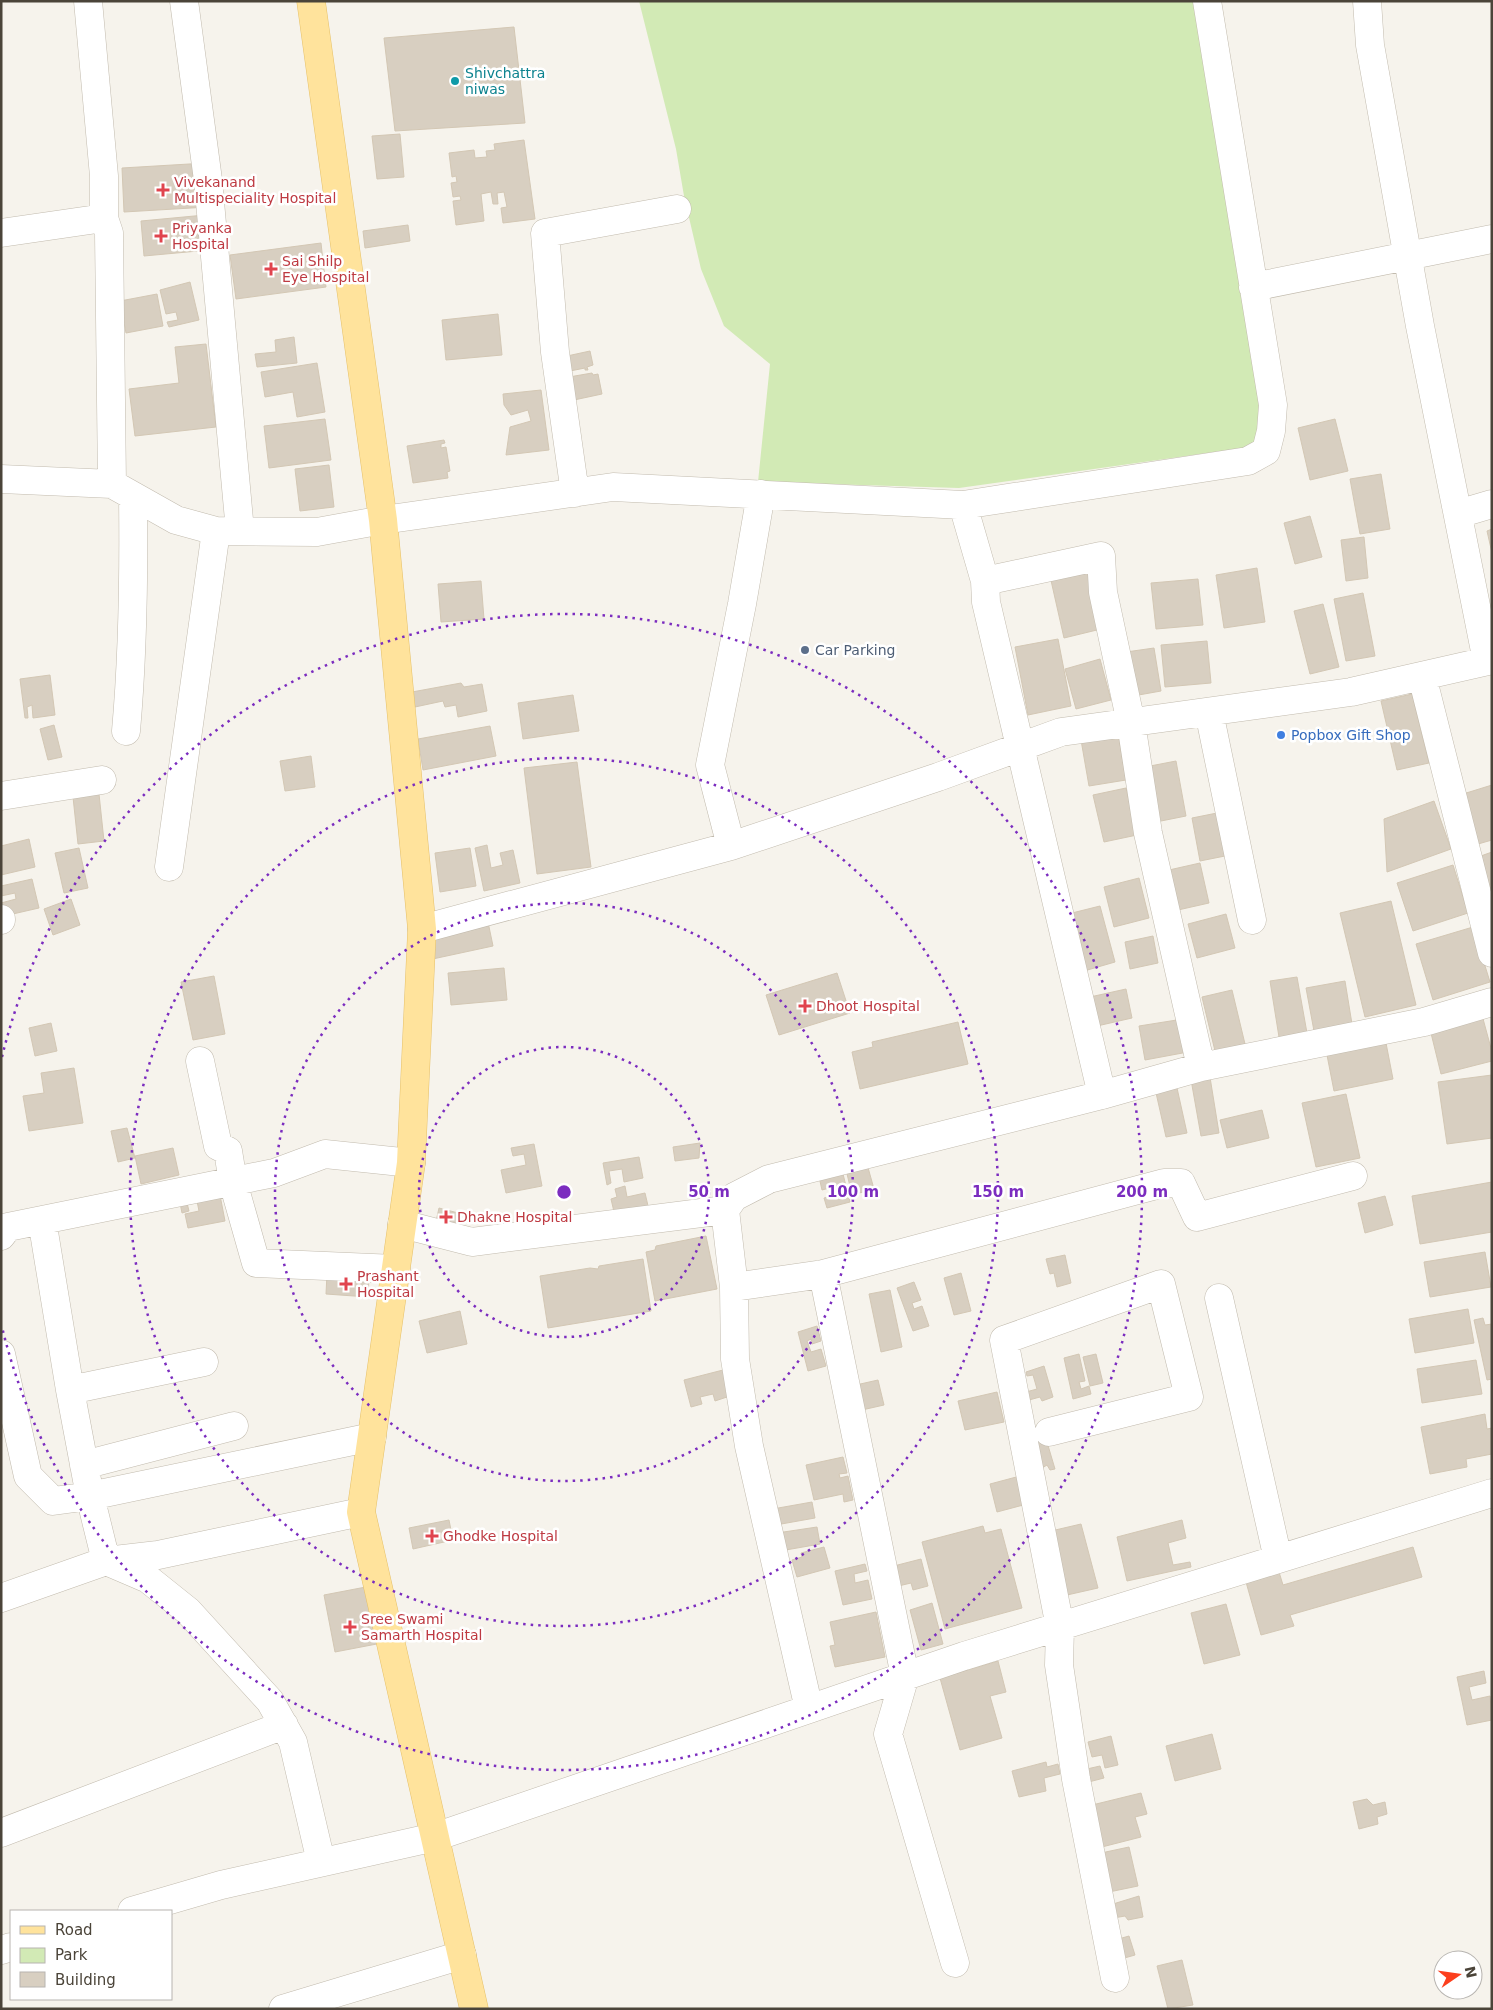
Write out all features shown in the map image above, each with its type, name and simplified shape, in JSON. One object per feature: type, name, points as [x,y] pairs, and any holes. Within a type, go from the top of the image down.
[{"type":"main road","points":[[311,1],[383,520],[422,929],[411,1164],[361,1512],[474,2009]]},
{"type":"street","points":[[88,1],[104,176],[104,218],[109,233],[123,490],[134,601],[132,668],[126,731]]},
{"type":"street","points":[[169,867],[228,531],[208,180],[184,1]]},
{"type":"street","points":[[1,479],[123,490],[176,520],[228,531],[317,532],[383,520],[613,487],[963,505],[1248,461],[1266,451],[1271,431],[1273,405],[1207,1]]},
{"type":"street","points":[[422,929],[731,846],[938,778],[1061,732],[1351,692],[1489,660],[1458,514],[1408,257],[1370,44],[1367,1]]},
{"type":"street","points":[[575,493],[555,352],[545,233],[677,209]]},
{"type":"street","points":[[1,233],[104,218]]},
{"type":"street","points":[[1253,287],[1492,239]]},
{"type":"street","points":[[731,846],[710,765],[742,604],[761,494]]},
{"type":"street","points":[[1458,514],[1492,504]]},
{"type":"street","points":[[963,505],[985,581],[986,602],[1102,1095]]},
{"type":"street","points":[[985,581],[1101,556],[1103,592],[1132,722],[1148,833],[1201,1067]]},
{"type":"street","points":[[1422,676],[1492,953]]},
{"type":"street","points":[[1209,712],[1252,920]]},
{"type":"street","points":[[1,796],[102,780]]},
{"type":"street","points":[[810,1709],[749,1446],[735,1359],[734,1287],[724,1210],[734,1196],[769,1179],[1102,1095],[1201,1067],[1424,1022],[1492,1002]]},
{"type":"street","points":[[200,1061],[218,1146],[228,1151],[233,1182],[256,1263],[396,1269]]},
{"type":"street","points":[[1,1236],[8,1227],[274,1173],[325,1154],[411,1164]]},
{"type":"street","points":[[734,1287],[823,1274],[1164,1183],[1181,1182],[1197,1217],[1353,1176]]},
{"type":"street","points":[[402,1224],[472,1242],[724,1210]]},
{"type":"street","points":[[42,1220],[84,1465],[106,1561]]},
{"type":"street","points":[[823,1274],[905,1676],[888,1734],[955,1964]]},
{"type":"street","points":[[1049,1432],[1189,1397],[1161,1284],[1004,1340],[1060,1627],[1059,1664],[1075,1769],[1115,1978]]},
{"type":"street","points":[[1219,1298],[1278,1559]]},
{"type":"street","points":[[1,1354],[28,1476],[53,1501],[90,1496],[372,1437]]},
{"type":"street","points":[[70,1390],[204,1362]]},
{"type":"street","points":[[84,1465],[234,1426]]},
{"type":"street","points":[[135,1910],[221,1885],[435,1837],[905,1676],[1492,1493]]},
{"type":"street","points":[[1,1598],[106,1561],[158,1555],[361,1512]]},
{"type":"street","points":[[106,1561],[148,1579],[188,1611],[270,1701],[293,1742],[321,1862]]},
{"type":"street","points":[[1,1833],[284,1725]]},
{"type":"street","points":[[283,2009],[462,1956]]},
{"type":"green space","points":[[639,1],[1198,1],[1264,434],[1250,447],[959,488],[758,482],[770,364],[724,326],[701,269],[684,196],[676,149]]},
{"type":"building","name":"Shivchattra niwas","points":[[514,27],[525,123],[395,131],[384,38]]},
{"type":"building","points":[[400,134],[404,177],[377,179],[372,136]]},
{"type":"building","points":[[524,140],[535,219],[503,223],[501,208],[507,207],[504,192],[497,193],[498,204],[493,204],[491,192],[481,194],[484,221],[456,225],[453,201],[461,200],[460,196],[453,197],[451,183],[457,182],[456,176],[452,177],[449,153],[474,150],[475,158],[487,157],[486,151],[495,150],[494,144]]},
{"type":"building","points":[[206,163],[208,207],[124,212],[122,168]]},
{"type":"building","points":[[205,215],[209,250],[144,256],[141,221]]},
{"type":"building","points":[[408,225],[410,241],[365,248],[363,231]]},
{"type":"building","points":[[321,243],[326,287],[236,299],[230,255]]},
{"type":"building","points":[[190,282],[199,320],[169,327],[167,322],[178,320],[176,312],[166,314],[160,290]]},
{"type":"building","points":[[157,294],[163,326],[126,333],[120,301]]},
{"type":"building","points":[[498,314],[502,355],[446,360],[442,320]]},
{"type":"building","points":[[294,337],[297,363],[257,367],[255,354],[276,352],[275,340]]},
{"type":"building","points":[[206,344],[216,427],[135,436],[129,389],[179,383],[175,347]]},
{"type":"building","points":[[590,351],[593,365],[587,367],[588,370],[585,370],[585,368],[570,371],[567,356]]},
{"type":"building","points":[[317,363],[325,412],[297,417],[293,392],[265,397],[261,372]]},
{"type":"building","points":[[592,373],[593,375],[598,374],[602,394],[574,400],[569,377]]},
{"type":"building","points":[[541,390],[549,450],[506,455],[510,427],[531,421],[528,410],[511,415],[504,405],[503,394]]},
{"type":"building","points":[[325,419],[331,460],[269,468],[264,426]]},
{"type":"building","points":[[1335,419],[1348,471],[1310,480],[1298,428]]},
{"type":"building","points":[[444,440],[445,443],[441,444],[441,448],[446,447],[450,471],[447,472],[448,478],[413,483],[407,446]]},
{"type":"building","points":[[329,465],[334,507],[300,511],[295,469]]},
{"type":"building","points":[[1381,474],[1390,529],[1360,534],[1350,479]]},
{"type":"building","points":[[1310,516],[1322,557],[1295,564],[1284,523]]},
{"type":"building","points":[[1492,529],[1492,553],[1487,531]]},
{"type":"building","points":[[1364,537],[1368,578],[1346,581],[1341,540]]},
{"type":"building","points":[[1088,568],[1101,629],[1064,638],[1050,576]]},
{"type":"building","points":[[1257,568],[1265,622],[1224,628],[1216,575]]},
{"type":"building","points":[[1198,579],[1203,625],[1156,629],[1151,583]]},
{"type":"building","points":[[481,581],[484,619],[441,622],[438,584]]},
{"type":"building","points":[[1363,593],[1375,656],[1346,661],[1334,599]]},
{"type":"building","points":[[1323,604],[1339,667],[1310,674],[1294,611]]},
{"type":"building","points":[[1058,639],[1071,706],[1028,715],[1015,647]]},
{"type":"building","points":[[1207,641],[1211,683],[1165,687],[1161,645]]},
{"type":"building","points":[[1154,648],[1161,691],[1133,696],[1126,652]]},
{"type":"building","points":[[1100,659],[1111,700],[1076,709],[1065,669]]},
{"type":"building","points":[[50,675],[55,715],[33,718],[32,705],[27,707],[28,718],[25,718],[20,679]]},
{"type":"building","points":[[461,683],[464,687],[482,684],[487,711],[458,717],[456,705],[445,707],[443,701],[415,707],[412,692]]},
{"type":"building","points":[[1412,694],[1429,763],[1397,770],[1381,701]]},
{"type":"building","points":[[573,695],[579,731],[523,739],[518,703]]},
{"type":"building","points":[[54,725],[62,757],[48,760],[40,729]]},
{"type":"building","points":[[490,726],[496,756],[423,770],[418,739]]},
{"type":"building","points":[[1118,733],[1126,780],[1089,786],[1081,740]]},
{"type":"building","points":[[311,756],[315,787],[285,791],[280,761]]},
{"type":"building","points":[[1176,761],[1186,816],[1156,822],[1145,767]]},
{"type":"building","points":[[577,762],[591,867],[537,874],[524,768]]},
{"type":"building","points":[[1492,785],[1492,840],[1478,844],[1463,794]]},
{"type":"building","points":[[1126,788],[1137,835],[1104,842],[1093,795]]},
{"type":"building","points":[[99,794],[104,841],[78,844],[73,797]]},
{"type":"building","points":[[1434,801],[1451,849],[1387,872],[1384,819]]},
{"type":"building","points":[[1217,813],[1225,856],[1200,861],[1192,818]]},
{"type":"building","points":[[29,839],[35,867],[1,875],[1,846]]},
{"type":"building","points":[[487,845],[491,868],[503,865],[500,853],[513,850],[520,883],[484,891],[475,848]]},
{"type":"building","points":[[79,848],[88,888],[64,893],[55,853]]},
{"type":"building","points":[[470,848],[476,886],[440,892],[435,853]]},
{"type":"building","points":[[1492,852],[1492,898],[1478,857]]},
{"type":"building","points":[[1200,863],[1209,903],[1178,910],[1169,870]]},
{"type":"building","points":[[1453,865],[1468,913],[1413,931],[1397,883]]},
{"type":"building","points":[[1139,878],[1149,918],[1114,927],[1104,887]]},
{"type":"building","points":[[32,879],[39,908],[4,916],[1,903],[16,899],[15,893],[1,896],[1,886]]},
{"type":"building","points":[[71,899],[80,925],[53,935],[44,909]]},
{"type":"building","points":[[1391,901],[1416,1005],[1365,1017],[1340,913]]},
{"type":"building","points":[[1100,906],[1115,962],[1084,971],[1068,914]]},
{"type":"building","points":[[1226,914],[1235,948],[1197,958],[1188,924]]},
{"type":"building","points":[[488,922],[493,946],[428,960],[423,935]]},
{"type":"building","points":[[1473,927],[1490,982],[1433,1000],[1416,944]]},
{"type":"building","points":[[1153,936],[1158,963],[1130,969],[1125,942]]},
{"type":"building","points":[[504,968],[507,1000],[451,1005],[448,973]]},
{"type":"building","points":[[837,973],[850,1013],[779,1035],[766,995]]},
{"type":"building","points":[[214,976],[225,1034],[193,1040],[181,982]]},
{"type":"building","points":[[1297,977],[1307,1033],[1279,1037],[1270,981]]},
{"type":"building","points":[[1345,981],[1352,1024],[1314,1031],[1306,988]]},
{"type":"building","points":[[1126,989],[1132,1018],[1097,1026],[1090,997]]},
{"type":"building","points":[[1232,990],[1245,1044],[1215,1051],[1202,997]]},
{"type":"building","points":[[1482,1015],[1492,1052],[1492,1061],[1441,1074],[1430,1029]]},
{"type":"building","points":[[1183,1019],[1188,1052],[1145,1060],[1139,1026]]},
{"type":"building","points":[[958,1022],[968,1064],[860,1089],[852,1052],[873,1047],[872,1042]]},
{"type":"building","points":[[51,1023],[57,1051],[35,1056],[29,1028]]},
{"type":"building","points":[[1385,1038],[1393,1079],[1334,1091],[1326,1050]]},
{"type":"building","points":[[74,1068],[83,1123],[29,1131],[23,1096],[44,1093],[41,1073]]},
{"type":"building","points":[[1209,1071],[1219,1133],[1201,1136],[1190,1074]]},
{"type":"building","points":[[1492,1075],[1492,1138],[1447,1144],[1438,1082]]},
{"type":"building","points":[[1175,1079],[1187,1133],[1166,1137],[1154,1084]]},
{"type":"building","points":[[1346,1094],[1360,1158],[1316,1167],[1302,1103]]},
{"type":"building","points":[[1262,1110],[1269,1138],[1227,1148],[1220,1120]]},
{"type":"building","points":[[127,1128],[135,1158],[118,1162],[111,1131]]},
{"type":"building","points":[[700,1143],[699,1158],[675,1161],[673,1147]]},
{"type":"building","points":[[534,1144],[542,1186],[506,1193],[501,1170],[526,1165],[524,1154],[513,1156],[511,1148]]},
{"type":"building","points":[[173,1148],[179,1175],[141,1184],[135,1156]]},
{"type":"building","points":[[639,1157],[643,1178],[624,1182],[622,1169],[609,1171],[611,1183],[607,1185],[603,1163]]},
{"type":"building","points":[[844,1161],[867,1164],[874,1189],[852,1195]]},
{"type":"building","points":[[840,1162],[850,1202],[827,1208],[824,1198],[842,1193],[840,1185],[822,1190],[817,1168]]},
{"type":"building","points":[[1492,1182],[1492,1232],[1420,1244],[1412,1196]]},
{"type":"building","points":[[625,1186],[627,1197],[645,1193],[649,1210],[615,1216],[611,1199],[617,1197],[615,1189]]},
{"type":"building","points":[[219,1190],[225,1221],[188,1228],[185,1214],[199,1211],[197,1201],[187,1203],[189,1211],[182,1213],[179,1198]]},
{"type":"building","points":[[1385,1196],[1393,1225],[1365,1233],[1358,1203]]},
{"type":"building","points":[[439,1208],[462,1214],[457,1231],[435,1226]]},
{"type":"building","points":[[706,1236],[717,1289],[655,1301],[646,1252],[655,1250],[656,1246]]},
{"type":"building","points":[[1485,1252],[1491,1287],[1430,1297],[1424,1262]]},
{"type":"building","points":[[1065,1255],[1071,1283],[1057,1287],[1054,1273],[1050,1274],[1046,1259]]},
{"type":"building","points":[[643,1259],[651,1311],[548,1328],[540,1276],[590,1268],[598,1269],[599,1266]]},
{"type":"building","points":[[961,1273],[971,1311],[954,1315],[944,1278]]},
{"type":"building","points":[[327,1274],[369,1277],[368,1297],[326,1294]]},
{"type":"building","points":[[914,1282],[921,1300],[912,1303],[914,1309],[922,1306],[929,1326],[913,1331],[897,1288]]},
{"type":"building","points":[[890,1290],[902,1347],[881,1352],[869,1294]]},
{"type":"building","points":[[1468,1309],[1474,1343],[1415,1353],[1409,1319]]},
{"type":"building","points":[[460,1311],[467,1344],[427,1353],[419,1321]]},
{"type":"building","points":[[1483,1318],[1485,1325],[1492,1324],[1492,1379],[1487,1380],[1474,1320]]},
{"type":"building","points":[[817,1326],[821,1341],[812,1344],[811,1339],[807,1341],[811,1352],[821,1349],[826,1366],[808,1371],[798,1332]]},
{"type":"building","points":[[1079,1354],[1085,1381],[1079,1382],[1081,1389],[1089,1386],[1091,1394],[1073,1399],[1064,1358]]},
{"type":"building","points":[[1096,1354],[1103,1383],[1090,1386],[1083,1357]]},
{"type":"building","points":[[1476,1360],[1482,1394],[1422,1403],[1417,1369]]},
{"type":"building","points":[[1044,1366],[1053,1397],[1042,1401],[1040,1397],[1029,1400],[1026,1392],[1037,1389],[1033,1375],[1027,1376],[1026,1372]]},
{"type":"building","points":[[723,1370],[730,1396],[715,1401],[713,1394],[700,1397],[702,1404],[691,1407],[684,1380]]},
{"type":"building","points":[[878,1380],[884,1405],[853,1412],[847,1387]]},
{"type":"building","points":[[997,1392],[1004,1422],[965,1430],[958,1401]]},
{"type":"building","points":[[1485,1414],[1487,1429],[1492,1428],[1492,1454],[1466,1459],[1467,1467],[1430,1474],[1421,1427]]},
{"type":"building","points":[[1044,1432],[1055,1469],[1050,1470],[1047,1465],[1034,1473],[1025,1438]]},
{"type":"building","points":[[843,1457],[847,1473],[839,1474],[840,1478],[848,1476],[853,1500],[844,1502],[843,1494],[814,1500],[806,1465]]},
{"type":"building","points":[[1020,1476],[1027,1504],[997,1512],[990,1484]]},
{"type":"building","points":[[812,1502],[815,1518],[770,1526],[767,1510]]},
{"type":"building","points":[[449,1520],[453,1540],[413,1549],[409,1528]]},
{"type":"building","points":[[1182,1520],[1186,1538],[1168,1543],[1173,1565],[1190,1562],[1191,1567],[1127,1581],[1117,1537]]},
{"type":"building","points":[[1081,1524],[1098,1588],[1067,1595],[1051,1531]]},
{"type":"building","points":[[983,1526],[985,1533],[1001,1529],[1022,1608],[945,1629],[922,1542]]},
{"type":"building","points":[[817,1527],[820,1544],[780,1551],[777,1533]]},
{"type":"building","points":[[824,1547],[830,1568],[797,1577],[792,1560],[802,1557],[801,1553]]},
{"type":"building","points":[[1413,1547],[1422,1577],[1290,1615],[1294,1626],[1261,1635],[1246,1582],[1279,1572],[1283,1585]]},
{"type":"building","points":[[921,1559],[928,1586],[913,1590],[911,1583],[890,1588],[886,1568]]},
{"type":"building","points":[[865,1564],[867,1571],[854,1574],[855,1583],[868,1580],[872,1599],[843,1605],[835,1571]]},
{"type":"building","points":[[371,1586],[382,1643],[335,1652],[324,1595]]},
{"type":"building","points":[[932,1603],[943,1644],[921,1650],[910,1610]]},
{"type":"building","points":[[1226,1604],[1240,1655],[1204,1664],[1191,1613]]},
{"type":"building","points":[[876,1612],[885,1657],[835,1667],[830,1646],[835,1645],[830,1622]]},
{"type":"building","points":[[998,1661],[1006,1692],[990,1696],[1002,1738],[960,1750],[940,1678]]},
{"type":"building","points":[[1484,1671],[1486,1683],[1469,1687],[1472,1700],[1490,1696],[1492,1720],[1467,1725],[1457,1677]]},
{"type":"building","points":[[1212,1734],[1221,1769],[1175,1781],[1166,1746]]},
{"type":"building","points":[[1111,1736],[1118,1765],[1105,1768],[1102,1755],[1092,1757],[1088,1742]]},
{"type":"building","points":[[1046,1762],[1047,1767],[1058,1764],[1060,1774],[1044,1778],[1046,1791],[1019,1797],[1012,1771]]},
{"type":"building","points":[[1100,1766],[1104,1778],[1081,1784],[1078,1771]]},
{"type":"building","points":[[1141,1793],[1147,1814],[1135,1817],[1141,1837],[1094,1849],[1084,1807]]},
{"type":"building","points":[[1367,1799],[1373,1805],[1385,1802],[1387,1814],[1377,1817],[1378,1824],[1359,1829],[1353,1802]]},
{"type":"building","points":[[1129,1847],[1138,1886],[1109,1892],[1101,1853]]},
{"type":"building","points":[[1139,1896],[1143,1917],[1128,1920],[1125,1916],[1108,1919],[1113,1904]]},
{"type":"building","points":[[1129,1936],[1135,1955],[1121,1959],[1115,1940]]},
{"type":"building","points":[[1182,1960],[1193,2005],[1168,2009],[1157,1966]]},
{"type":"place","name":"Shivchattra niwas","points":[[455,81]]},
{"type":"place","name":"Vivekanand Multispeciality Hospital","points":[[163,190]]},
{"type":"place","name":"Priyanka Hospital","points":[[161,236]]},
{"type":"place","name":"Sai Shilp Eye Hospital","points":[[271,269]]},
{"type":"place","name":"Car Parking","points":[[805,650]]},
{"type":"place","name":"Popbox Gift Shop","points":[[1281,735]]},
{"type":"place","name":"Dhoot Hospital","points":[[805,1006]]},
{"type":"place","name":"Dhakne Hospital","points":[[446,1217]]},
{"type":"place","name":"Prashant Hospital","points":[[346,1284]]},
{"type":"place","name":"Ghodke Hospital","points":[[432,1536]]},
{"type":"place","name":"Sree Swami Samarth Hospital","points":[[350,1627]]}]
